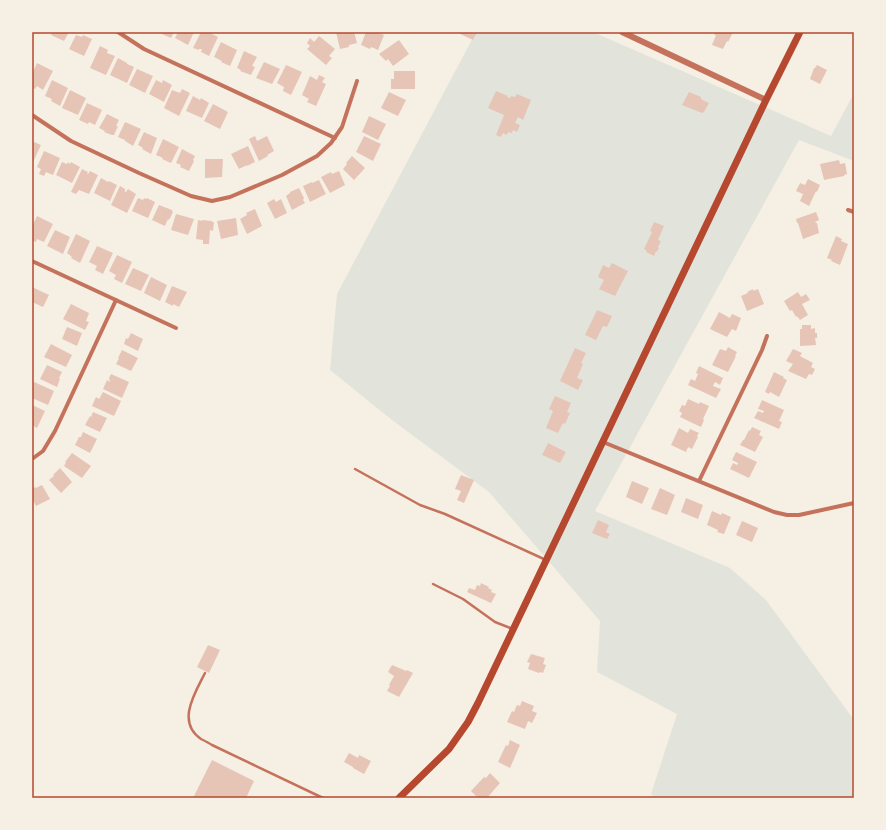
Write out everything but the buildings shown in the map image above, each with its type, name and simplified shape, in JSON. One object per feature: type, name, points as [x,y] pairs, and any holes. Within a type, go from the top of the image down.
[{"type":"main road","points":[[400,798],[449,749],[460,734],[478,703],[766,100],[800,32]]},
{"type":"street","points":[[118,32],[144,49],[334,138]]},
{"type":"street","points":[[622,32],[766,100]]},
{"type":"street","points":[[32,115],[77,144],[191,196],[212,201],[230,197],[282,175],[317,156],[331,143],[342,127],[357,81]]},
{"type":"street","points":[[848,210],[854,212]]},
{"type":"street","points":[[32,261],[176,328]]},
{"type":"street","points":[[32,459],[42,451],[55,432],[116,300]]},
{"type":"street","points":[[699,481],[762,350],[767,336]]},
{"type":"street","points":[[603,442],[768,510],[787,515],[806,514],[854,503]]},
{"type":"lane","points":[[355,469],[420,505],[445,514],[546,560]]},
{"type":"lane","points":[[433,584],[463,599],[494,622],[513,630]]},
{"type":"lane","points":[[205,673],[190,704],[189,717],[195,734],[212,745],[323,798]]},
{"type":"shaded area","points":[[476,32],[593,32],[831,136],[854,93],[854,161],[799,140],[595,511],[730,568],[766,600],[854,720],[854,798],[655,798],[651,794],[677,714],[597,672],[600,621],[489,492],[392,420],[330,370],[337,294]]}]
